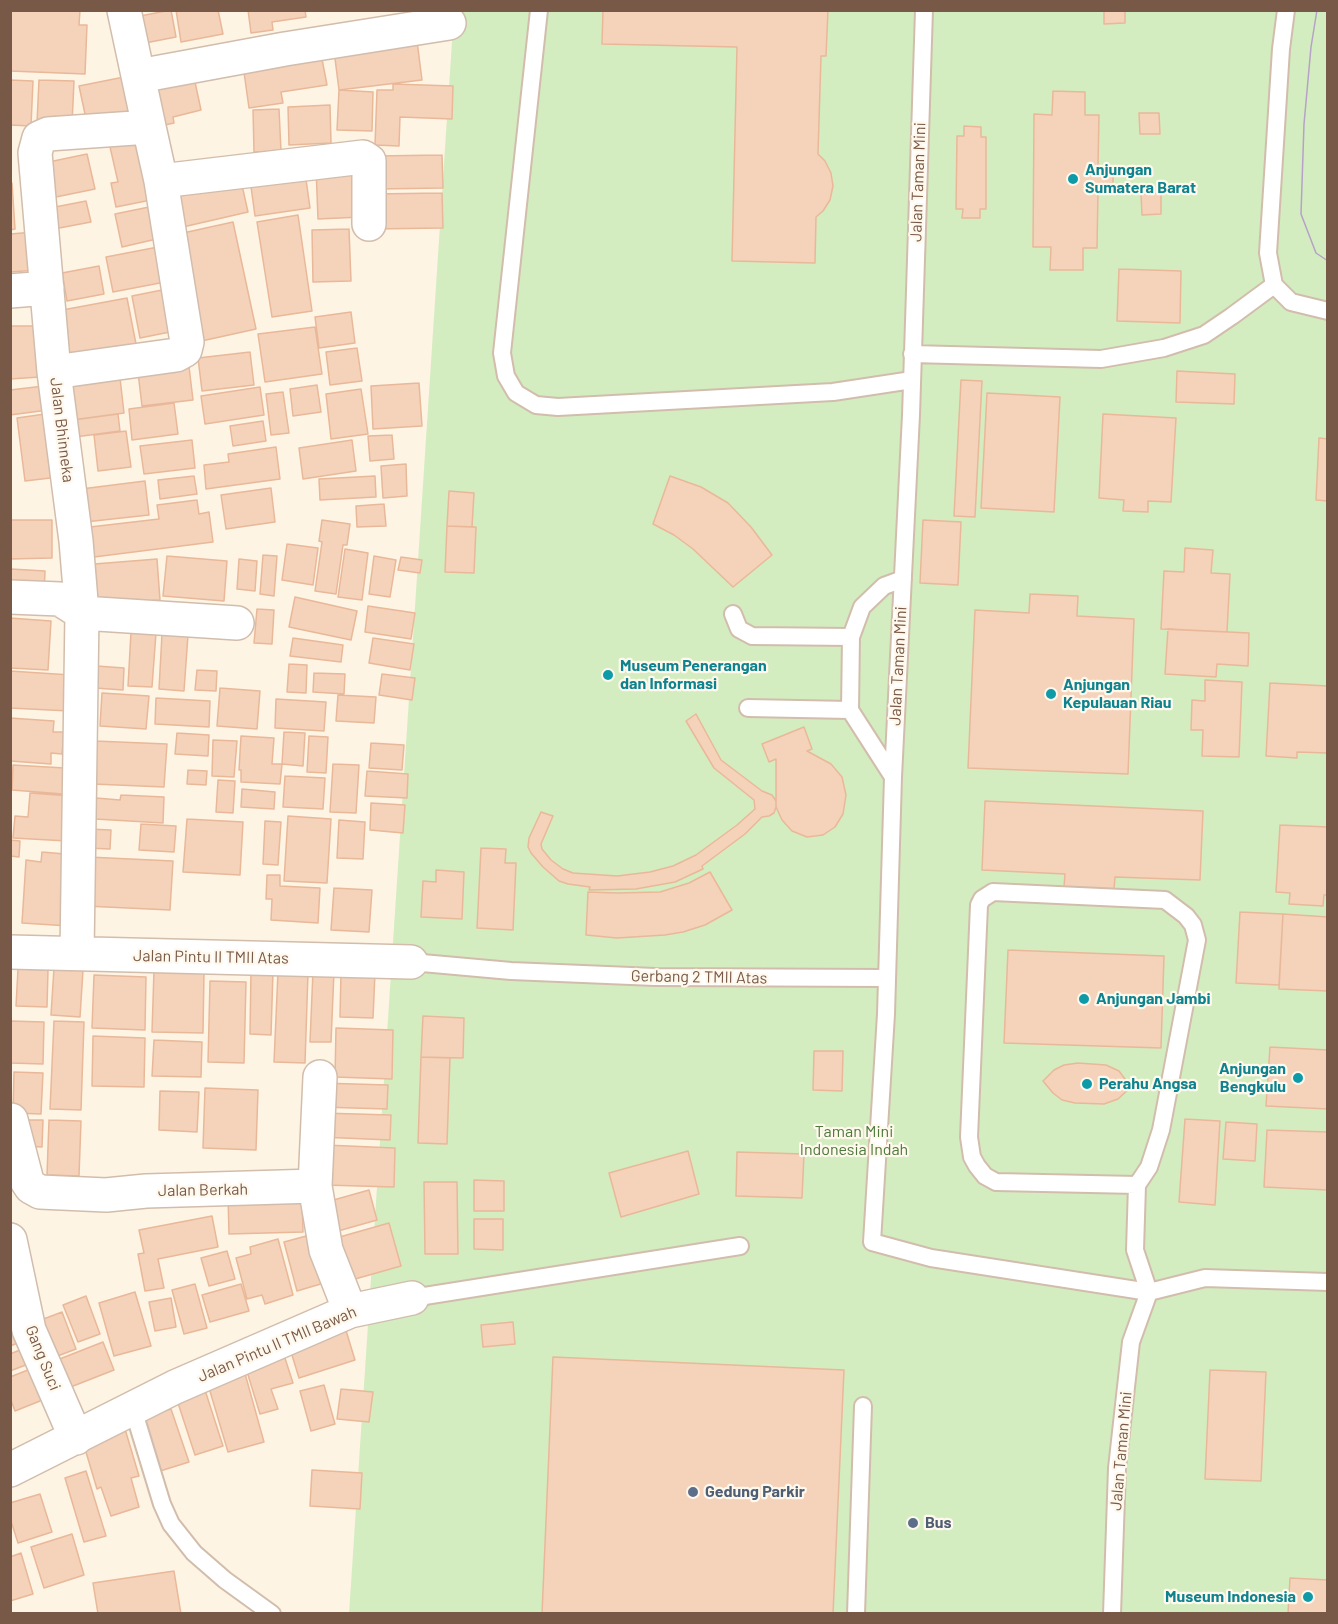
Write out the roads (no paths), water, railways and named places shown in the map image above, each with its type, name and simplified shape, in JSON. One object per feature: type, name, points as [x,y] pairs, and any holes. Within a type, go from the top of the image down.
[{"type":"street","points":[[54,372],[176,355],[185,350],[187,342],[161,181],[124,10]]},
{"type":"street","points":[[139,76],[285,49],[449,23]]},
{"type":"street","name":"Jalan Bhinneka","points":[[25,137],[150,127]]},
{"type":"street","name":"Jalan Bhinneka","points":[[25,137],[36,144],[54,372],[76,541],[82,613],[77,953]]},
{"type":"street","points":[[161,181],[363,157],[369,161],[369,224]]},
{"type":"street","points":[[10,291],[47,288]]},
{"type":"street","points":[[10,597],[60,599],[82,613],[237,623]]},
{"type":"street","name":"Jalan Pintu II TMII Atas","points":[[10,952],[411,962]]},
{"type":"street","points":[[320,1077],[315,1186],[326,1250],[350,1311]]},
{"type":"street","name":"Jalan Berkah","points":[[12,1120],[27,1181],[31,1187],[40,1192],[106,1195],[146,1191],[315,1186]]},
{"type":"street","name":"Gang Suci","points":[[10,1240],[29,1330],[76,1438]]},
{"type":"street","name":"Jalan Pintu II TMII Bawah","points":[[10,1470],[176,1388],[350,1311],[412,1298]]},
{"type":"lane","points":[[539,10],[502,353],[506,376],[516,393],[536,405],[558,407],[833,392],[912,380]]},
{"type":"lane","name":"Jalan Taman Mini","points":[[924,10],[912,380],[886,946],[887,978],[872,1242],[931,1258],[1149,1292],[1129,1353],[1117,1468],[1112,1614]]},
{"type":"lane","points":[[1287,10],[1281,49],[1268,253],[1274,285],[1291,302],[1328,311]]},
{"type":"lane","points":[[912,354],[1101,359],[1164,348],[1204,335],[1274,285]]},
{"type":"lane","points":[[893,777],[850,710],[851,637],[862,607],[884,586],[903,579]]},
{"type":"lane","points":[[733,614],[739,629],[752,636],[851,637]]},
{"type":"lane","points":[[748,708],[850,710]]},
{"type":"lane","points":[[1137,1185],[996,1182],[985,1176],[972,1157],[969,1137],[979,905],[987,896],[1003,891],[1165,900],[1186,916],[1193,925],[1197,940],[1161,1130],[1149,1167],[1137,1185],[1135,1250],[1149,1292],[1205,1278],[1328,1282]]},
{"type":"lane","name":"Gerbang 2 TMII Atas","points":[[411,962],[511,971],[655,977],[887,978]]},
{"type":"lane","name":"Jalan Pintu II TMII Bawah","points":[[412,1298],[740,1246]]},
{"type":"lane","points":[[856,1614],[863,1406]]},
{"type":"lane","points":[[133,1409],[162,1504],[171,1524],[194,1553],[225,1580],[272,1614]]},
{"type":"tram line","points":[[1317,10],[1304,124],[1301,214],[1316,253],[1328,261]]},
{"type":"place","name":"Anjungan Sumatera Barat","points":[[1073,179]]},
{"type":"place","name":"Museum Penerangan dan Informasi","points":[[608,675]]},
{"type":"place","name":"Anjungan Kepulauan Riau","points":[[1051,694]]},
{"type":"place","name":"Anjungan Jambi","points":[[1084,999]]},
{"type":"place","name":"Anjungan Bengkulu","points":[[1298,1078]]},
{"type":"place","name":"Perahu Angsa","points":[[1087,1084]]},
{"type":"place","name":"Gedung Parkir","points":[[693,1492]]},
{"type":"place","name":"Bus","points":[[913,1523]]},
{"type":"place","name":"Museum Indonesia","points":[[1308,1597]]},
{"type":"park label","name":"Taman Mini Indonesia Indah","points":[[854,1141]]}]
